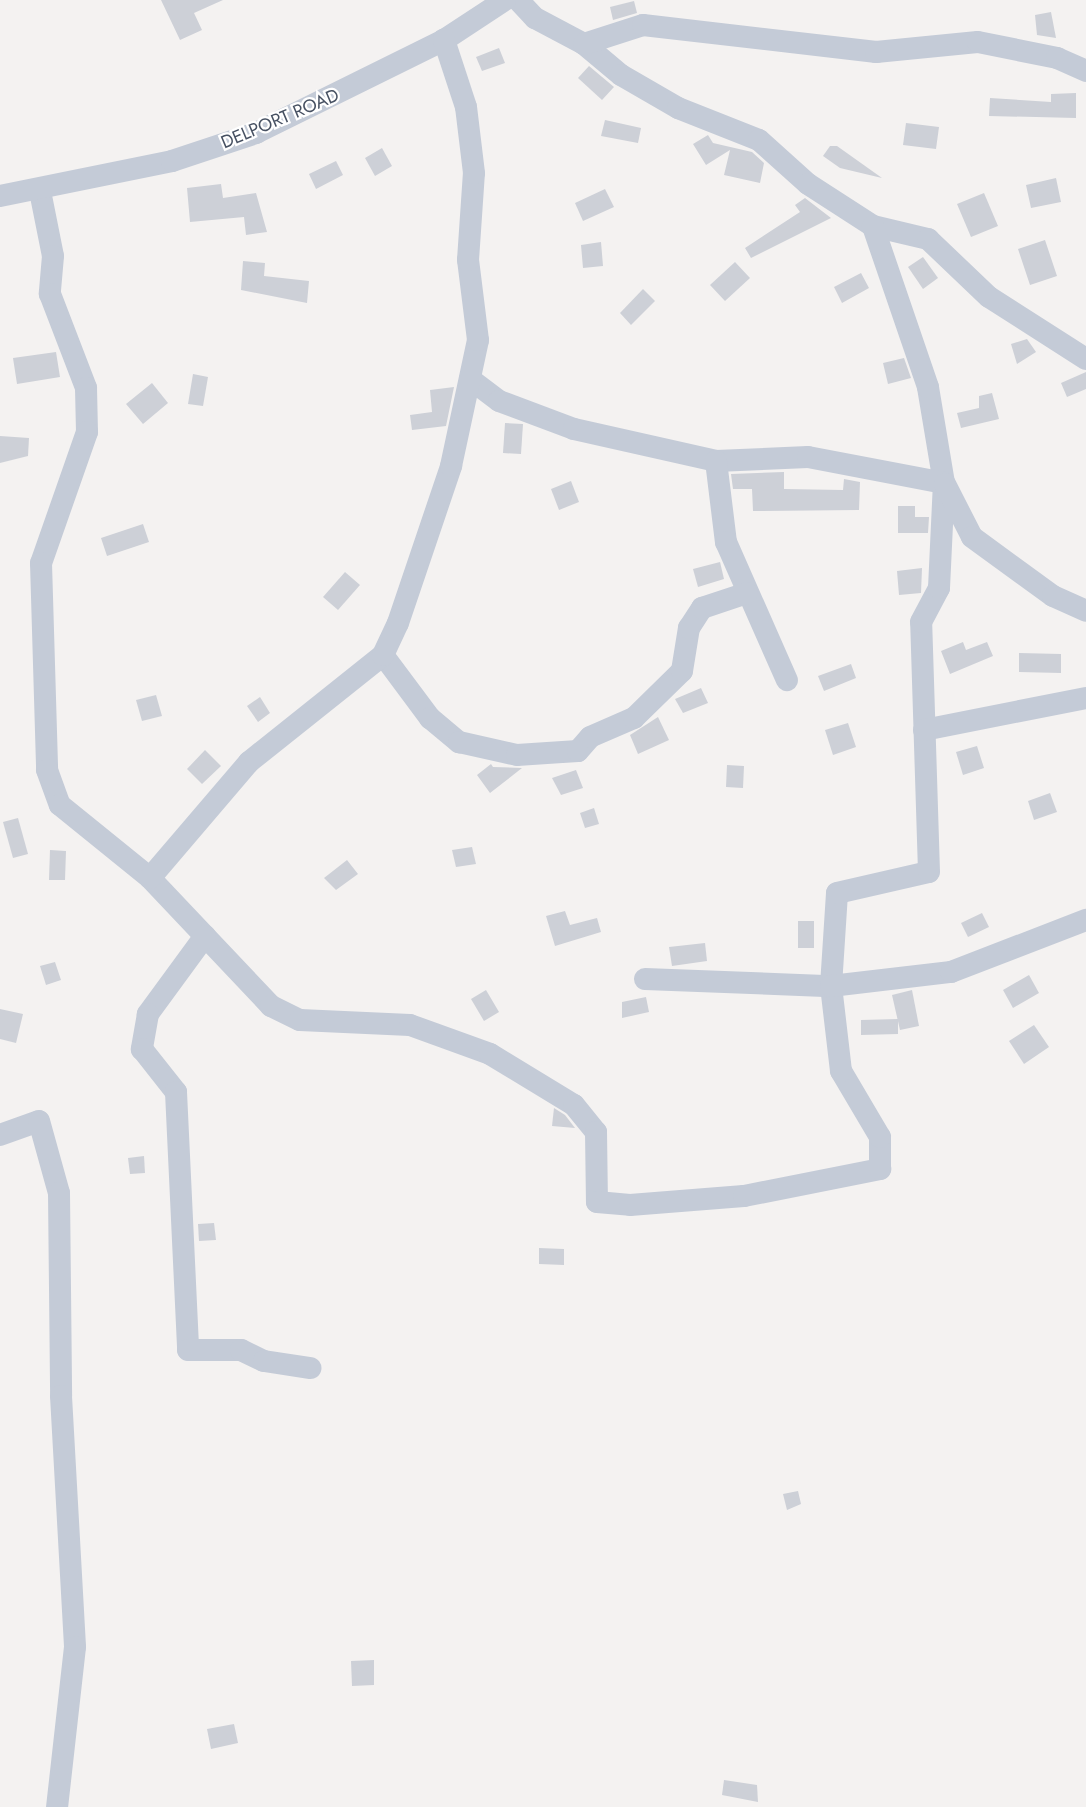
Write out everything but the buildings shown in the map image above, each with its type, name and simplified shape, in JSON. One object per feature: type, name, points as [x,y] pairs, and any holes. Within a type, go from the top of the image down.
[{"type":"street","name":"DELPORT ROAD","points":[[0,196],[40,191],[172,161],[256,133],[444,40],[505,0]]},
{"type":"street","points":[[518,0],[535,18],[584,44],[621,75],[678,108],[759,140],[808,184],[873,226],[928,239],[989,297],[1086,360]]},
{"type":"street","points":[[584,44],[644,25],[876,52],[978,42],[1057,58],[1086,70]]},
{"type":"street","points":[[150,878],[249,762],[383,655],[451,466],[478,340],[468,260],[474,173],[466,107],[444,40]]},
{"type":"street","points":[[40,191],[53,256],[50,294],[86,388],[87,432],[41,563],[47,770],[60,805],[150,878],[271,1006],[300,1020],[410,1025],[490,1054],[574,1105],[596,1132],[597,1202],[630,1205],[744,1196],[880,1169],[880,1137],[841,1071],[831,986],[837,893],[929,872],[921,622],[939,588],[944,483],[928,387],[873,226]]},
{"type":"street","points":[[470,380],[499,401],[574,429],[716,461],[808,457],[944,483]]},
{"type":"street","points":[[716,461],[726,542],[787,680]]},
{"type":"street","points":[[944,483],[972,537],[1053,596],[1086,611]]},
{"type":"street","points":[[383,655],[430,718],[459,742],[517,755],[578,751],[590,736],[634,717],[682,671],[689,628],[702,608],[747,593]]},
{"type":"street","points":[[924,730],[1086,699]]},
{"type":"street","points":[[645,979],[831,986],[951,972],[1086,920]]},
{"type":"street","points":[[205,936],[148,1014],[142,1049],[177,1092],[188,1350],[241,1350],[264,1361],[310,1368]]},
{"type":"street","points":[[0,1135],[39,1121],[59,1193],[61,1396],[75,1647],[57,1807]]}]
